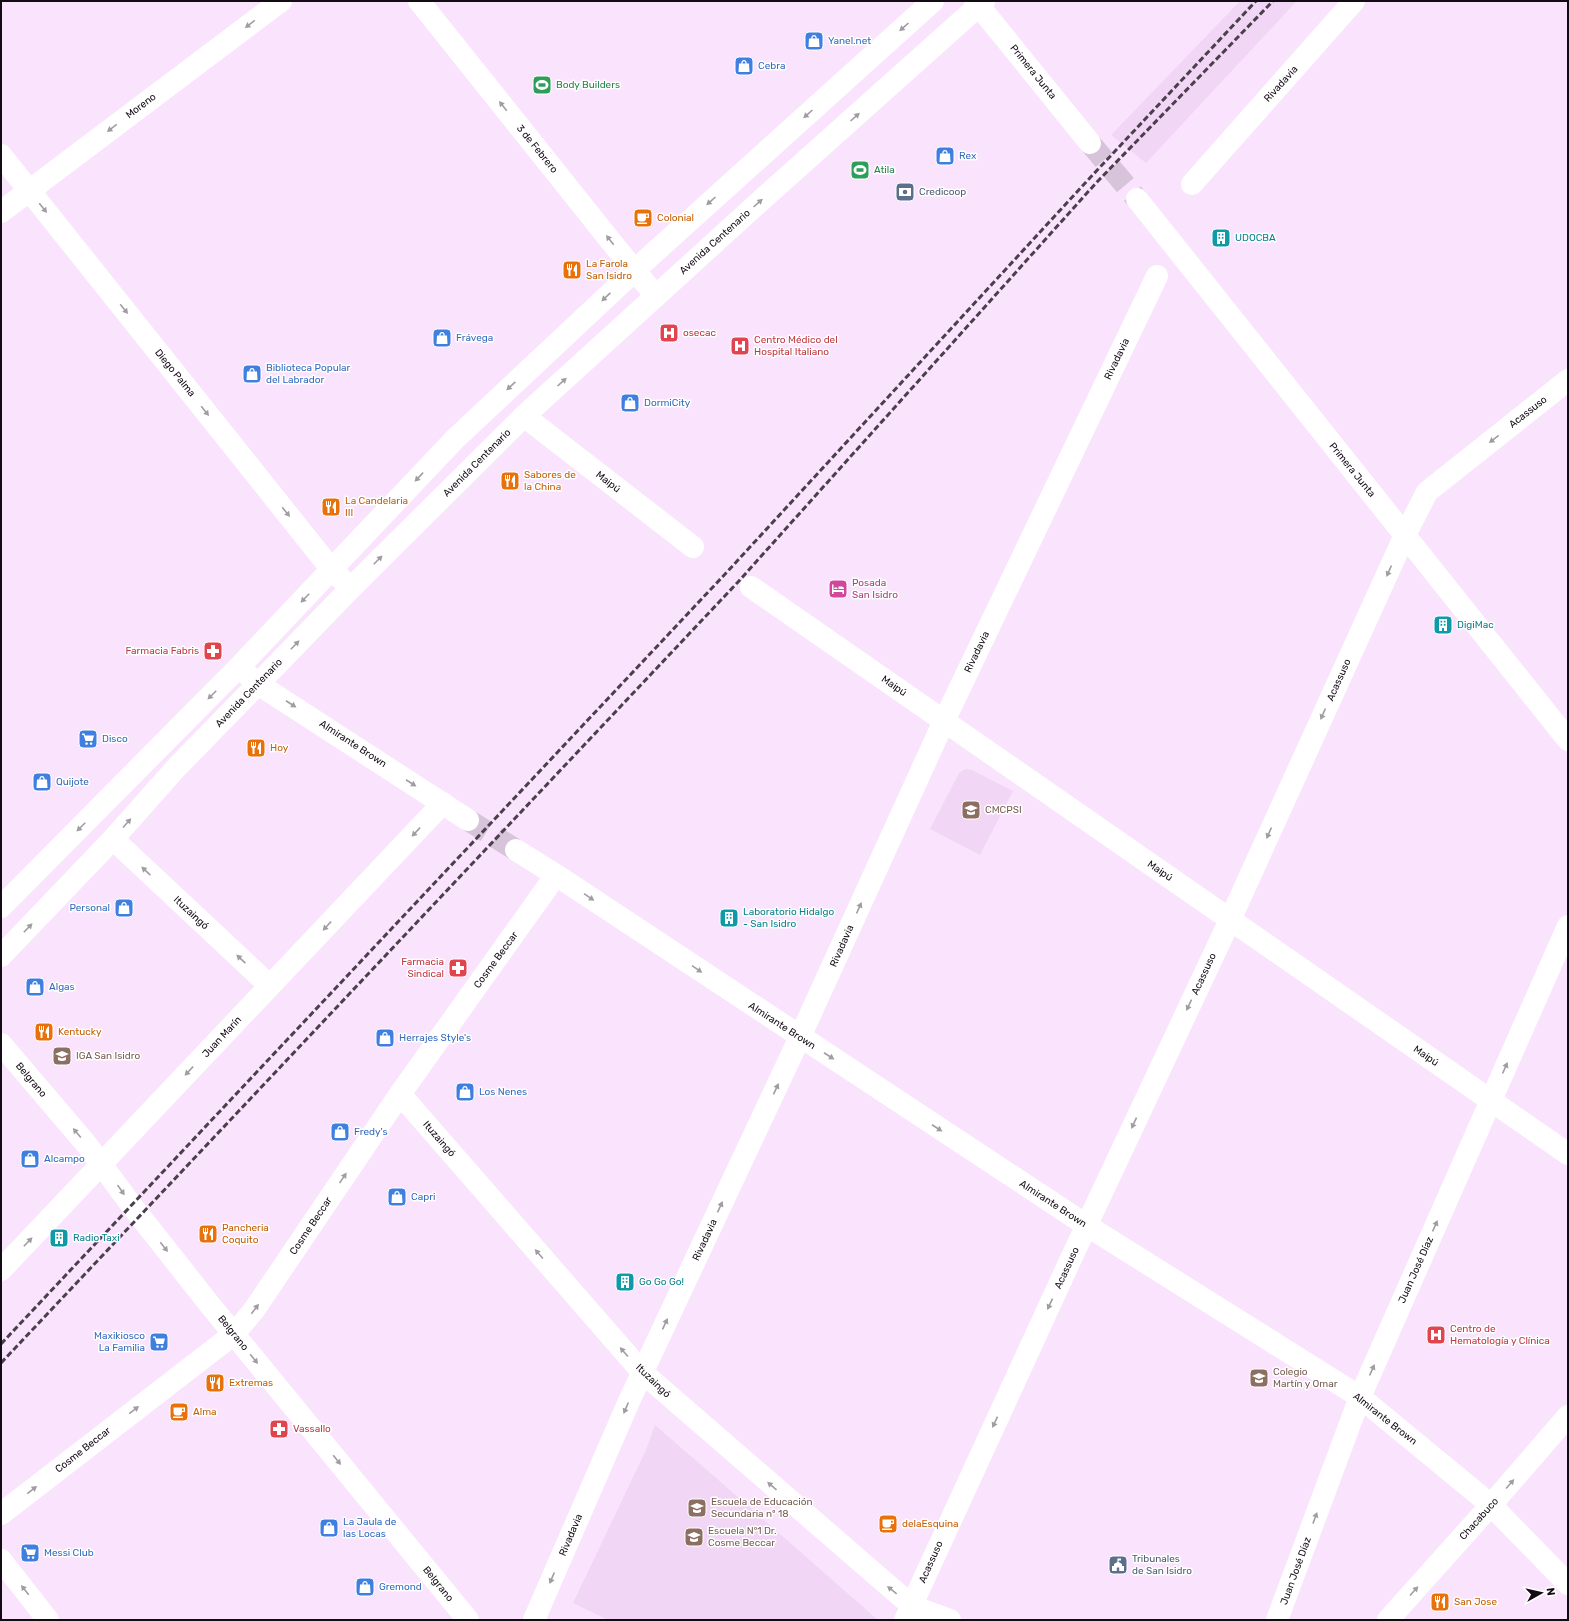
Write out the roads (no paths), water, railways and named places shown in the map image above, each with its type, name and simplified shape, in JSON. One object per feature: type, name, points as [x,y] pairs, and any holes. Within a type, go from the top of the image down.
[{"type":"street","name":"Moreno","points":[[1,212],[281,1]]},
{"type":"street","name":"3 de Febrero","points":[[419,1],[656,296]]},
{"type":"street","points":[[1,907],[239,667],[455,439],[634,270],[933,1]]},
{"type":"street","name":"Rivadavia","points":[[1192,184],[1354,1]]},
{"type":"street","name":"Primera Junta","points":[[980,2],[1090,143]]},
{"type":"street","name":"Avenida Centenario","points":[[1,956],[113,839],[176,768],[351,588],[524,416],[980,2]]},
{"type":"street","name":"Diego Palma","points":[[1,155],[332,570],[351,588]]},
{"type":"street","name":"Primera Junta","points":[[1137,199],[1568,740]]},
{"type":"street","name":"Rivadavia","points":[[534,1620],[630,1399],[800,1037],[944,721],[1157,276]]},
{"type":"street","name":"Acassuso","points":[[908,1613],[1086,1225],[1230,920],[1405,535],[1427,492],[1568,380]]},
{"type":"street","name":"Maipú","points":[[524,416],[693,548]]},
{"type":"street","name":"Maipú","points":[[751,588],[1568,1154]]},
{"type":"street","name":"Almirante Brown","points":[[239,667],[258,684],[468,820]]},
{"type":"street","name":"Juan Marín","points":[[1,1270],[443,803]]},
{"type":"street","name":"Ituzaingó","points":[[113,839],[270,986]]},
{"type":"street","name":"Almirante Brown","points":[[516,850],[1086,1225],[1360,1397],[1492,1505],[1568,1584]]},
{"type":"street","name":"Cosme Beccar","points":[[1,1514],[234,1334],[258,1304],[400,1094],[556,876]]},
{"type":"street","name":"Juan José Díaz","points":[[1277,1620],[1360,1397],[1568,926]]},
{"type":"street","name":"Belgrano","points":[[1,1044],[101,1163],[149,1228],[234,1334],[468,1620]]},
{"type":"street","name":"Ituzaingó","points":[[400,1094],[642,1373],[908,1613],[950,1620]]},
{"type":"street","name":"Chacabuco","points":[[1388,1620],[1492,1505],[1568,1416]]},
{"type":"street","points":[[1,1560],[48,1620]]},
{"type":"tunnel","points":[[1090,143],[1137,199]]},
{"type":"tunnel","points":[[468,820],[516,850]]},
{"type":"railway","points":[[1,1344],[727,572],[1087,181],[1256,1]]},
{"type":"railway","points":[[1,1363],[738,582],[1096,183],[1273,1]]},
{"type":"place","name":"Yanel.net","points":[[814,41]]},
{"type":"place","name":"Cebra","points":[[744,66]]},
{"type":"place","name":"Body Builders","points":[[542,85]]},
{"type":"place","name":"Rex","points":[[945,156]]},
{"type":"place","name":"Atila","points":[[860,170]]},
{"type":"place","name":"Credicoop","points":[[905,192]]},
{"type":"place","name":"Colonial","points":[[643,218]]},
{"type":"place","name":"UDOCBA","points":[[1221,238]]},
{"type":"place","name":"La Farola San Isidro","points":[[572,270]]},
{"type":"place","name":"osecac","points":[[669,333]]},
{"type":"place","name":"Frávega","points":[[442,338]]},
{"type":"place","name":"Centro Médico del Hospital Italiano","points":[[740,346]]},
{"type":"place","name":"Biblioteca Popular del Labrador","points":[[252,374]]},
{"type":"place","name":"DormiCity","points":[[630,403]]},
{"type":"place","name":"Sabores de la China","points":[[510,481]]},
{"type":"place","name":"La Candelaria III","points":[[331,507]]},
{"type":"place","name":"Posada San Isidro","points":[[838,589]]},
{"type":"place","name":"DigiMac","points":[[1443,625]]},
{"type":"place","name":"Farmacia Fabris","points":[[213,651]]},
{"type":"place","name":"Disco","points":[[88,739]]},
{"type":"place","name":"Hoy","points":[[256,748]]},
{"type":"place","name":"Quijote","points":[[42,782]]},
{"type":"place","name":"CMCPSI","points":[[971,810]]},
{"type":"place","name":"Personal","points":[[124,908]]},
{"type":"place","name":"Laboratorio Hidalgo - San Isidro","points":[[729,918]]},
{"type":"place","name":"Farmacia Sindical","points":[[458,968]]},
{"type":"place","name":"Algas","points":[[35,987]]},
{"type":"place","name":"Kentucky","points":[[44,1032]]},
{"type":"place","name":"Herrajes Style's","points":[[385,1038]]},
{"type":"place","name":"IGA San Isidro","points":[[62,1056]]},
{"type":"place","name":"Los Nenes","points":[[465,1092]]},
{"type":"place","name":"Fredy's","points":[[340,1132]]},
{"type":"place","name":"Alcampo","points":[[30,1159]]},
{"type":"place","name":"Capri","points":[[397,1197]]},
{"type":"place","name":"Pancheria Coquito","points":[[208,1234]]},
{"type":"place","name":"Radio Taxi","points":[[59,1238]]},
{"type":"place","name":"Go Go Go!","points":[[625,1282]]},
{"type":"place","name":"Centro de Hematología y Clínica","points":[[1436,1335]]},
{"type":"place","name":"Maxikiosco La Familia","points":[[159,1342]]},
{"type":"place","name":"Colegio Martín y Omar","points":[[1259,1378]]},
{"type":"place","name":"Extremas","points":[[215,1383]]},
{"type":"place","name":"Alma","points":[[179,1412]]},
{"type":"place","name":"Vassallo","points":[[279,1429]]},
{"type":"place","name":"Escuela de Educación Secundaria nº 18","points":[[697,1508]]},
{"type":"place","name":"delaEsquina","points":[[888,1524]]},
{"type":"place","name":"La Jaula de las Locas","points":[[329,1528]]},
{"type":"place","name":"Escuela Nº1 Dr. Cosme Beccar","points":[[694,1537]]},
{"type":"place","name":"Messi Club","points":[[30,1553]]},
{"type":"place","name":"Tribunales de San Isidro","points":[[1118,1565]]},
{"type":"place","name":"Gremond","points":[[365,1587]]},
{"type":"place","name":"San Jose","points":[[1440,1602]]}]
